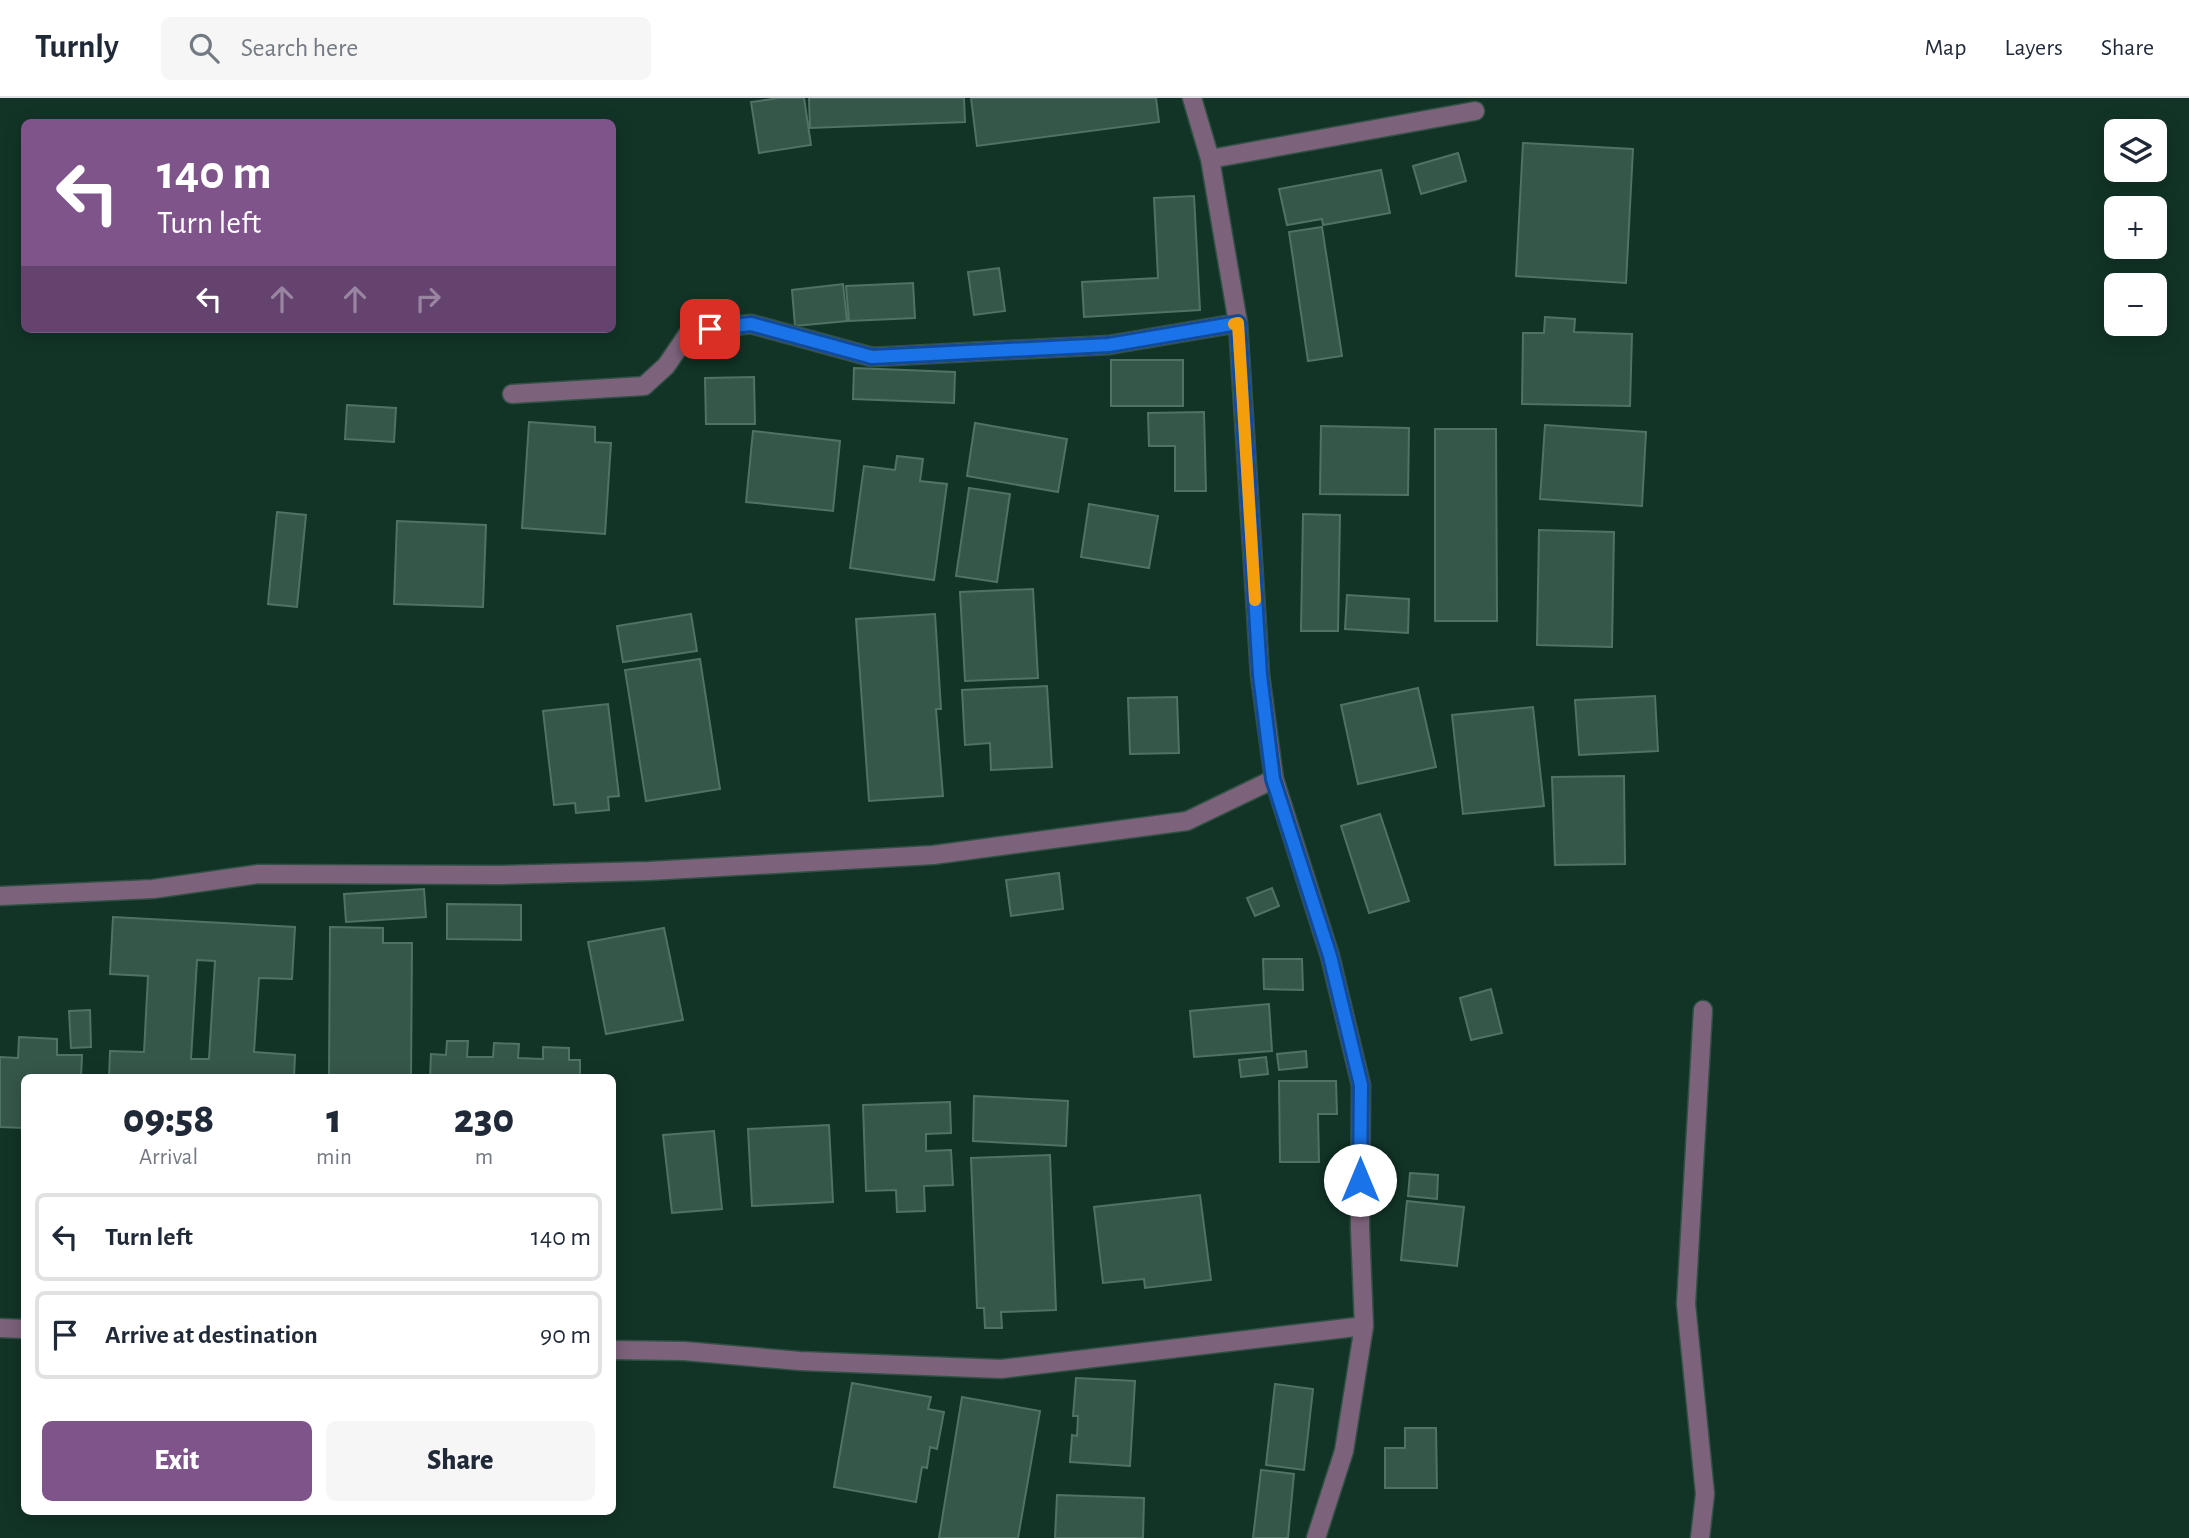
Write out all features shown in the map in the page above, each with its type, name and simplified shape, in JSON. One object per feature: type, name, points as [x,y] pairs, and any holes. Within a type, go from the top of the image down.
[{"type":"street","points":[[1192,98],[1210,159],[1238,323],[1260,675],[1273,779],[1330,956],[1361,1085],[1360,1228],[1364,1326],[1344,1451],[1316,1538]]},
{"type":"street","points":[[1210,159],[1475,111]]},
{"type":"street","points":[[512,394],[644,386],[666,366],[690,331],[751,324],[872,357],[1109,345],[1238,323]]},
{"type":"street","points":[[0,896],[153,889],[258,874],[500,875],[649,871],[933,855],[1187,821],[1273,779]]},
{"type":"street","points":[[1700,1538],[1705,1494],[1686,1304],[1703,1010]]},
{"type":"street","points":[[616,1350],[684,1351],[800,1361],[1001,1369],[1364,1326]]},
{"type":"street","points":[[0,1328],[21,1329]]},
{"type":"building","points":[[804,98],[811,145],[759,153],[751,102]]},
{"type":"building","points":[[809,98],[964,98],[965,122],[810,128]]},
{"type":"building","points":[[971,98],[1156,98],[1159,122],[977,146]]},
{"type":"building","points":[[1523,143],[1633,149],[1626,283],[1516,276]]},
{"type":"building","points":[[1458,153],[1466,181],[1421,194],[1413,166]]},
{"type":"building","points":[[1381,170],[1390,213],[1323,225],[1322,219],[1287,225],[1279,189]]},
{"type":"building","points":[[1194,196],[1200,310],[1084,317],[1082,282],[1158,278],[1154,198]]},
{"type":"building","points":[[1322,227],[1342,356],[1308,361],[1289,232]]},
{"type":"building","points":[[999,268],[1005,311],[974,315],[968,272]]},
{"type":"building","points":[[913,283],[915,318],[849,321],[846,286]]},
{"type":"building","points":[[843,284],[847,321],[795,326],[792,290]]},
{"type":"building","points":[[1545,317],[1575,319],[1574,332],[1632,334],[1630,406],[1522,404],[1523,333],[1544,333]]},
{"type":"building","points":[[1111,360],[1183,360],[1183,406],[1111,406]]},
{"type":"building","points":[[854,368],[955,372],[954,403],[853,399]]},
{"type":"building","points":[[754,377],[755,424],[706,424],[705,378]]},
{"type":"building","points":[[347,405],[396,408],[394,442],[345,439]]},
{"type":"building","points":[[1204,412],[1206,491],[1175,491],[1175,446],[1149,446],[1148,413]]},
{"type":"building","points":[[529,422],[595,427],[595,442],[611,443],[605,534],[522,528]]},
{"type":"building","points":[[975,423],[1067,439],[1058,492],[967,476]]},
{"type":"building","points":[[1545,425],[1646,432],[1642,506],[1540,499]]},
{"type":"building","points":[[1321,426],[1409,428],[1408,495],[1320,494]]},
{"type":"building","points":[[1435,429],[1496,429],[1497,621],[1435,621]]},
{"type":"building","points":[[753,431],[840,441],[833,511],[746,502]]},
{"type":"building","points":[[897,456],[923,459],[920,481],[947,484],[934,580],[850,568],[864,466],[895,470]]},
{"type":"building","points":[[969,488],[1010,494],[997,582],[956,576]]},
{"type":"building","points":[[1089,504],[1158,516],[1149,568],[1081,557]]},
{"type":"building","points":[[277,512],[306,515],[297,607],[268,604]]},
{"type":"building","points":[[1303,514],[1340,515],[1338,631],[1301,631]]},
{"type":"building","points":[[397,521],[486,525],[483,607],[394,604]]},
{"type":"building","points":[[1539,530],[1614,532],[1612,647],[1537,645]]},
{"type":"building","points":[[1033,589],[1038,678],[965,681],[960,592]]},
{"type":"building","points":[[1347,595],[1409,599],[1408,633],[1345,629]]},
{"type":"building","points":[[691,614],[697,651],[623,662],[617,626]]},
{"type":"building","points":[[935,614],[941,709],[936,709],[943,796],[869,801],[856,619]]},
{"type":"building","points":[[700,659],[720,789],[646,801],[625,670]]},
{"type":"building","points":[[1047,686],[1052,767],[991,770],[990,743],[965,745],[962,690]]},
{"type":"building","points":[[1418,688],[1436,767],[1358,784],[1341,705]]},
{"type":"building","points":[[1655,696],[1658,751],[1579,755],[1575,700]]},
{"type":"building","points":[[1177,697],[1179,753],[1130,754],[1128,698]]},
{"type":"building","points":[[608,704],[619,796],[608,797],[609,810],[576,813],[575,803],[554,805],[543,711]]},
{"type":"building","points":[[1533,707],[1544,806],[1463,814],[1452,715]]},
{"type":"building","points":[[1624,776],[1625,864],[1555,865],[1552,777]]},
{"type":"building","points":[[1380,814],[1409,901],[1369,913],[1341,826]]},
{"type":"building","points":[[1059,873],[1063,909],[1011,916],[1006,880]]},
{"type":"building","points":[[1272,888],[1279,906],[1255,916],[1247,898]]},
{"type":"building","points":[[424,889],[426,917],[346,922],[344,894]]},
{"type":"building","points":[[447,904],[521,905],[521,940],[447,939]]},
{"type":"building","points":[[113,917],[295,927],[292,979],[259,978],[254,1052],[295,1055],[294,1074],[109,1074],[110,1051],[144,1052],[148,976],[110,974]],"holes":[[[197,960],[215,961],[209,1059],[191,1059]]]},
{"type":"building","points":[[330,927],[383,928],[383,943],[412,943],[411,1074],[329,1074]]},
{"type":"building","points":[[664,928],[683,1020],[606,1034],[588,942]]},
{"type":"building","points":[[1263,959],[1302,959],[1303,990],[1264,989]]},
{"type":"building","points":[[1491,989],[1502,1033],[1471,1040],[1460,998]]},
{"type":"building","points":[[1269,1004],[1272,1051],[1194,1057],[1190,1011]]},
{"type":"building","points":[[90,1010],[91,1047],[71,1048],[69,1011]]},
{"type":"building","points":[[19,1037],[57,1039],[57,1055],[82,1055],[81,1074],[21,1074],[21,1128],[0,1127],[0,1057],[18,1058]]},
{"type":"building","points":[[447,1041],[468,1041],[467,1057],[493,1057],[494,1043],[519,1044],[518,1058],[543,1059],[543,1047],[569,1048],[569,1060],[580,1060],[580,1074],[430,1074],[431,1054],[446,1055]]},
{"type":"building","points":[[1306,1051],[1307,1067],[1279,1070],[1277,1054]]},
{"type":"building","points":[[1266,1057],[1268,1074],[1241,1077],[1239,1060]]},
{"type":"building","points":[[1279,1081],[1336,1081],[1337,1114],[1318,1114],[1319,1162],[1280,1162]]},
{"type":"building","points":[[974,1096],[1068,1101],[1066,1146],[973,1141]]},
{"type":"building","points":[[950,1102],[951,1133],[926,1134],[926,1151],[951,1150],[953,1185],[924,1186],[925,1211],[897,1212],[896,1190],[866,1191],[863,1105]]},
{"type":"building","points":[[829,1125],[833,1202],[752,1206],[748,1129]]},
{"type":"building","points":[[714,1131],[722,1209],[672,1213],[663,1135]]},
{"type":"building","points":[[1050,1155],[1056,1310],[1001,1312],[1002,1328],[985,1328],[984,1308],[977,1308],[971,1158]]},
{"type":"building","points":[[1410,1173],[1438,1175],[1437,1199],[1408,1196]]},
{"type":"building","points":[[1200,1195],[1211,1280],[1145,1288],[1144,1279],[1103,1283],[1094,1207]]},
{"type":"building","points":[[1407,1201],[1464,1207],[1457,1266],[1401,1260]]},
{"type":"building","points":[[1076,1378],[1135,1381],[1130,1466],[1070,1462],[1072,1435],[1077,1436],[1078,1416],[1073,1416]]},
{"type":"building","points":[[852,1383],[931,1397],[928,1409],[944,1412],[937,1449],[930,1447],[927,1468],[922,1467],[916,1502],[834,1487]]},
{"type":"building","points":[[1275,1384],[1313,1389],[1304,1470],[1266,1465]]},
{"type":"building","points":[[962,1397],[1040,1411],[1018,1538],[939,1538]]},
{"type":"building","points":[[1405,1428],[1436,1428],[1437,1488],[1385,1488],[1385,1448],[1405,1448]]},
{"type":"building","points":[[1261,1470],[1294,1474],[1288,1538],[1253,1538]]},
{"type":"building","points":[[1057,1495],[1144,1498],[1143,1538],[1055,1538]]},
{"type":"slow traffic","points":[[1234,324],[1238,323],[1255,600]]},
{"type":"route","points":[[710,329],[751,324],[872,357],[1109,345],[1238,323],[1260,675],[1273,779],[1330,956],[1361,1085],[1360,1180]]}]
